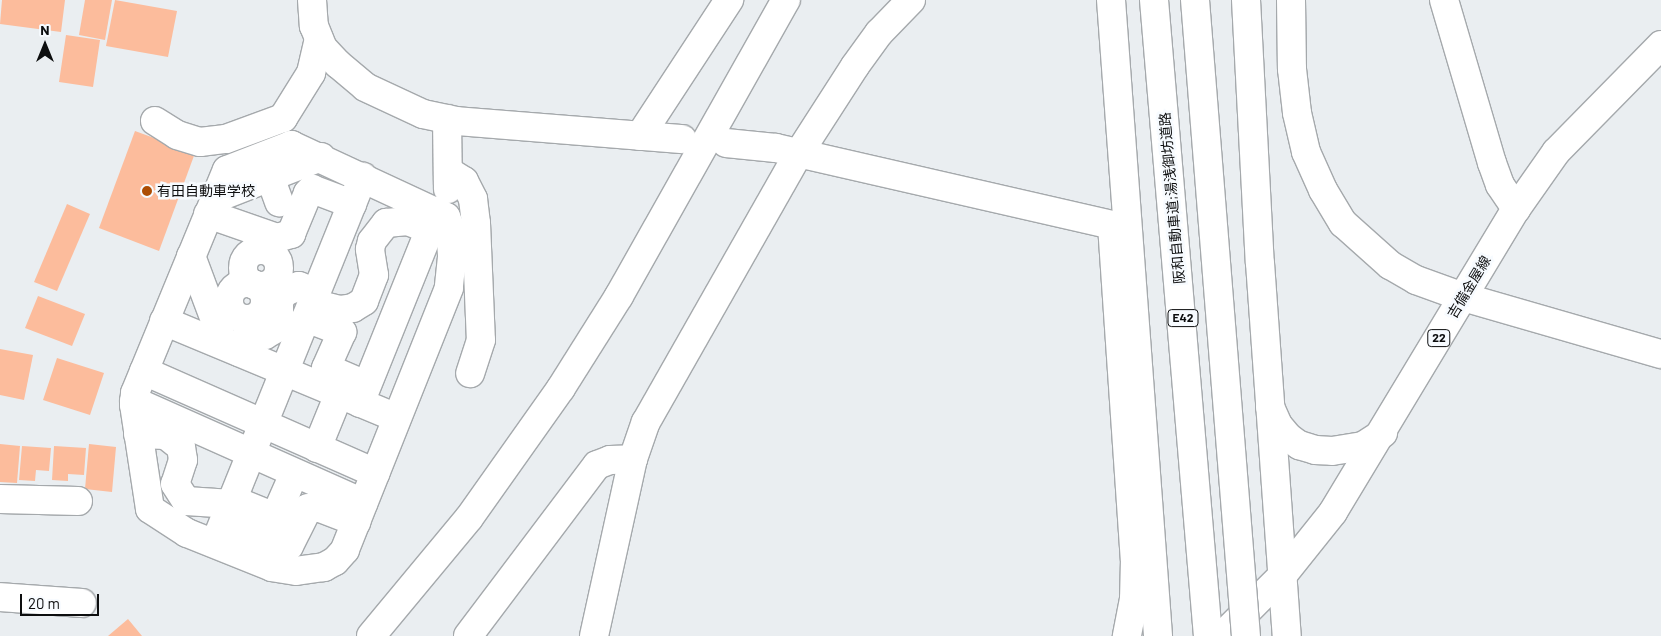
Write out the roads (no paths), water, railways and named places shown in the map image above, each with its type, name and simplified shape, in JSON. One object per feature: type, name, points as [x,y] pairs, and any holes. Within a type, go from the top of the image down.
[{"type":"main road","points":[[312,0],[314,26],[319,38],[338,64],[365,87],[398,105],[447,119],[682,139]]},
{"type":"main road","points":[[640,136],[729,0]]},
{"type":"main road","points":[[594,636],[633,459],[646,422],[799,153],[854,66],[879,33],[911,0]]},
{"type":"main road","points":[[1111,0],[1142,383],[1158,636]]},
{"type":"main road","name":"阪和自動車道;湯浅御坊道路","points":[[1154,0],[1208,636]]},
{"type":"main road","points":[[1195,0],[1246,636]]},
{"type":"main road","points":[[1246,0],[1269,404],[1286,636]]},
{"type":"main road","points":[[1444,0],[1497,178],[1516,209]]},
{"type":"main road","points":[[1291,3],[1292,69],[1297,113],[1306,152],[1323,190],[1343,223],[1390,265],[1416,280],[1463,297],[1661,354]]},
{"type":"main road","points":[[371,636],[469,518],[561,388],[619,296],[784,7]]},
{"type":"main road","points":[[155,121],[177,135],[200,142],[226,139],[283,118],[311,73],[319,38]]},
{"type":"main road","name":"吉備金屋線","points":[[1222,636],[1282,576],[1333,512],[1383,434],[1516,209],[1556,152],[1661,45]]},
{"type":"main road","points":[[317,448],[355,394],[439,221],[448,171],[447,119]]},
{"type":"main road","points":[[726,143],[799,153],[1112,225],[1135,559],[1134,599],[1127,636]]},
{"type":"main road","points":[[226,517],[282,569],[317,569],[341,556],[448,288],[452,257],[439,221],[363,177],[290,145],[235,165],[227,170],[164,321],[134,401],[150,509],[171,525],[226,517],[275,517],[294,474]]},
{"type":"main road","points":[[211,206],[274,190],[321,157]]},
{"type":"main road","points":[[448,171],[464,181],[473,199],[476,223],[481,340],[470,373]]},
{"type":"main road","points":[[226,517],[363,177]]},
{"type":"main road","points":[[211,206],[278,238],[291,234],[308,193],[312,189],[352,204]]},
{"type":"main road","points":[[232,350],[250,336],[266,335],[279,327],[279,302],[283,293],[298,286],[314,299],[340,310],[353,308],[364,301],[374,275],[370,249],[376,233],[386,223],[408,220],[439,221]]},
{"type":"main road","points":[[232,350],[236,325],[234,315],[246,320],[261,313],[264,297],[243,271],[248,254],[266,251],[275,257],[279,268],[293,268],[314,299],[342,332],[326,368],[355,394],[397,418]]},
{"type":"main road","points":[[191,256],[232,350]]},
{"type":"main road","points":[[164,321],[285,372],[355,394]]},
{"type":"main road","points":[[144,371],[375,473]]},
{"type":"main road","points":[[134,401],[294,474],[359,513]]},
{"type":"main road","points":[[1269,404],[1278,425],[1288,437],[1300,445],[1316,450],[1332,451],[1363,446],[1383,434]]},
{"type":"main road","points":[[138,434],[166,435],[181,447],[183,460],[175,484],[186,501],[289,546],[308,508],[359,513]]},
{"type":"main road","points":[[468,636],[597,465],[610,460],[633,459]]},
{"type":"main road","points":[[0,499],[78,501]]},
{"type":"main road","points":[[0,596],[82,603]]},
{"type":"place","name":"有田自動車学校","points":[[147,191]]}]
